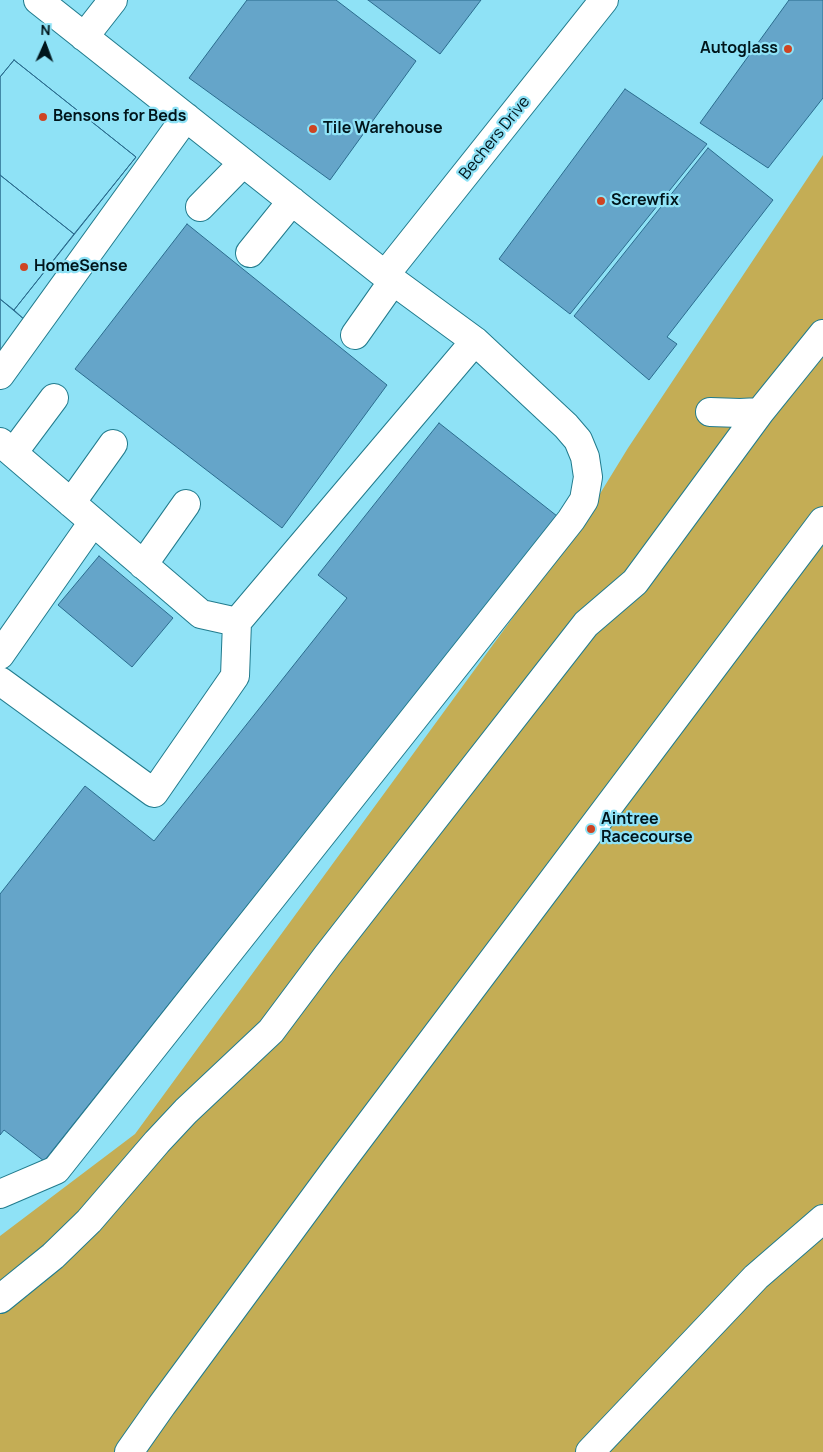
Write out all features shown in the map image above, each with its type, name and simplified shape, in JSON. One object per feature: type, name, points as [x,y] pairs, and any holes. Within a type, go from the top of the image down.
[{"type":"lane","points":[[0,1194],[56,1170],[565,527],[584,500],[588,477],[585,457],[578,440],[566,426],[476,341],[389,278],[38,0]]},
{"type":"lane","points":[[84,36],[113,0]]},
{"type":"lane","name":"Bechers Drive","points":[[355,335],[389,278],[604,0]]},
{"type":"lane","points":[[0,375],[186,116]]},
{"type":"lane","points":[[200,207],[243,163]]},
{"type":"lane","points":[[250,253],[292,201]]},
{"type":"lane","points":[[0,1299],[53,1256],[89,1221],[186,1111],[271,1031],[338,941],[586,624],[635,582],[760,412],[823,334]]},
{"type":"lane","points":[[0,681],[154,793],[235,676],[237,622],[476,341]]},
{"type":"lane","points":[[54,398],[6,448],[201,614],[237,622]]},
{"type":"lane","points":[[710,412],[760,412]]},
{"type":"lane","points":[[71,503],[113,444]]},
{"type":"lane","points":[[144,565],[186,504]]},
{"type":"lane","points":[[129,1452],[167,1397],[336,1170],[823,521]]},
{"type":"lane","points":[[0,655],[93,522]]},
{"type":"lane","points":[[590,1452],[756,1277],[823,1219]]},
{"type":"shaded area","name":"Aintree Racecourse","points":[[823,155],[823,1452],[0,1452],[0,1236],[135,1134],[582,523],[628,448]]},
{"type":"building","name":"Tile Warehouse","points":[[247,0],[336,0],[416,61],[330,180],[189,78]]},
{"type":"building","points":[[368,0],[481,0],[440,54]]},
{"type":"building","name":"Autoglass","points":[[789,0],[823,0],[823,98],[768,168],[700,123]]},
{"type":"building","name":"Bensons for Beds","points":[[14,60],[136,157],[14,310],[26,321],[0,353],[0,77]]},
{"type":"building","name":"Bensons for Beds","points":[[14,60],[136,157],[74,234],[0,175],[0,77]]},
{"type":"building","name":"Screwfix","points":[[625,89],[707,144],[570,314],[499,259]]},
{"type":"building","points":[[708,148],[773,200],[667,337],[677,344],[649,380],[574,316]]},
{"type":"building","name":"HomeSense","points":[[0,175],[74,234],[14,310],[0,299]]},
{"type":"building","points":[[187,224],[387,385],[282,528],[75,369]]},
{"type":"building","points":[[0,299],[26,321],[0,353]]},
{"type":"building","points":[[439,423],[557,516],[44,1161],[4,1130],[0,1135],[0,894],[85,786],[154,841],[347,598],[318,575]]},
{"type":"building","points":[[99,556],[173,618],[132,667],[58,605]]},
{"type":"place","name":"Autoglass","points":[[788,49]]},
{"type":"place","name":"Bensons for Beds","points":[[43,117]]},
{"type":"place","name":"Tile Warehouse","points":[[313,129]]},
{"type":"place","name":"Screwfix","points":[[601,201]]},
{"type":"place","name":"HomeSense","points":[[24,267]]},
{"type":"place","name":"Aintree Racecourse","points":[[591,829]]}]
